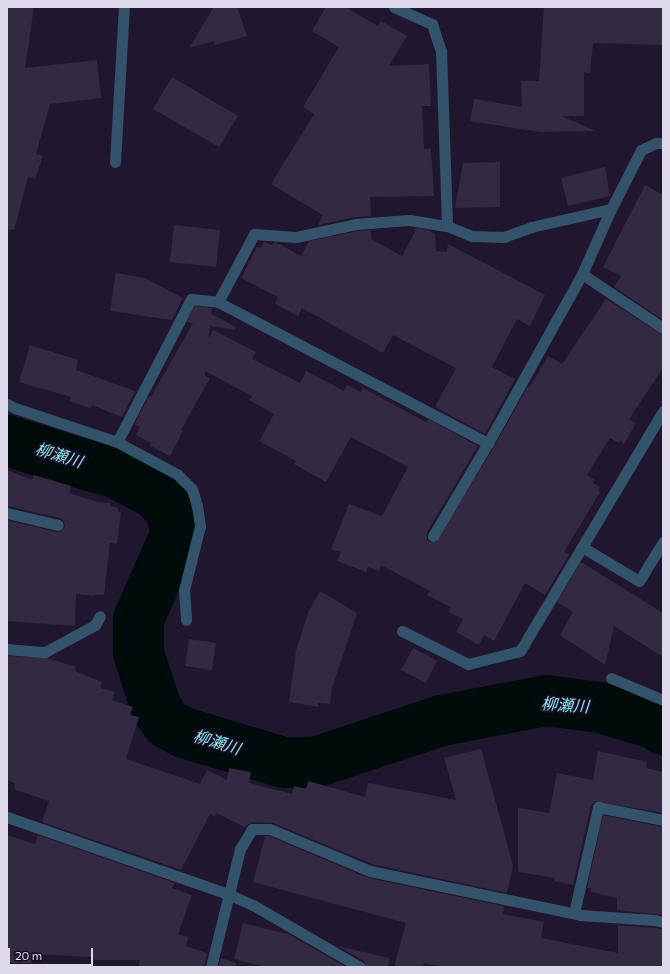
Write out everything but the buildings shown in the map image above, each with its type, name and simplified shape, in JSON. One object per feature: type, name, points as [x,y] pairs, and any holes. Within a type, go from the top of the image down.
[{"type":"street","points":[[115,162],[124,7]]},
{"type":"street","points":[[394,7],[432,24],[441,51],[447,226]]},
{"type":"street","points":[[433,536],[488,443],[582,274],[611,209],[641,150],[656,143],[663,143]]},
{"type":"street","points":[[218,302],[254,234],[296,237],[356,224],[409,220],[447,226],[472,236],[504,237],[531,227],[611,209]]},
{"type":"street","points":[[582,274],[663,328]]},
{"type":"street","points":[[117,442],[191,299],[218,302],[488,443]]},
{"type":"street","points":[[7,404],[117,442],[178,474],[192,489],[197,506],[200,526],[184,590],[186,620]]},
{"type":"street","points":[[402,631],[468,664],[520,650],[663,411]]},
{"type":"street","points":[[7,514],[58,525]]},
{"type":"street","points":[[582,547],[639,581],[663,542]]},
{"type":"street","points":[[7,649],[46,652],[95,625],[100,616]]},
{"type":"street","points":[[612,678],[663,700]]},
{"type":"street","points":[[574,913],[598,807],[663,820]]},
{"type":"street","points":[[7,817],[228,894],[253,905],[360,967]]},
{"type":"street","points":[[212,967],[228,894],[240,849],[252,829],[270,829],[370,871],[574,913],[663,922]]},
{"type":"waterway","name":"柳瀬川","points":[[7,440],[63,458],[115,472],[156,494],[171,511],[176,532],[138,619],[138,653],[156,708],[167,723],[183,732],[283,762],[314,762],[441,720],[546,700],[600,707],[656,724],[663,729]]}]
